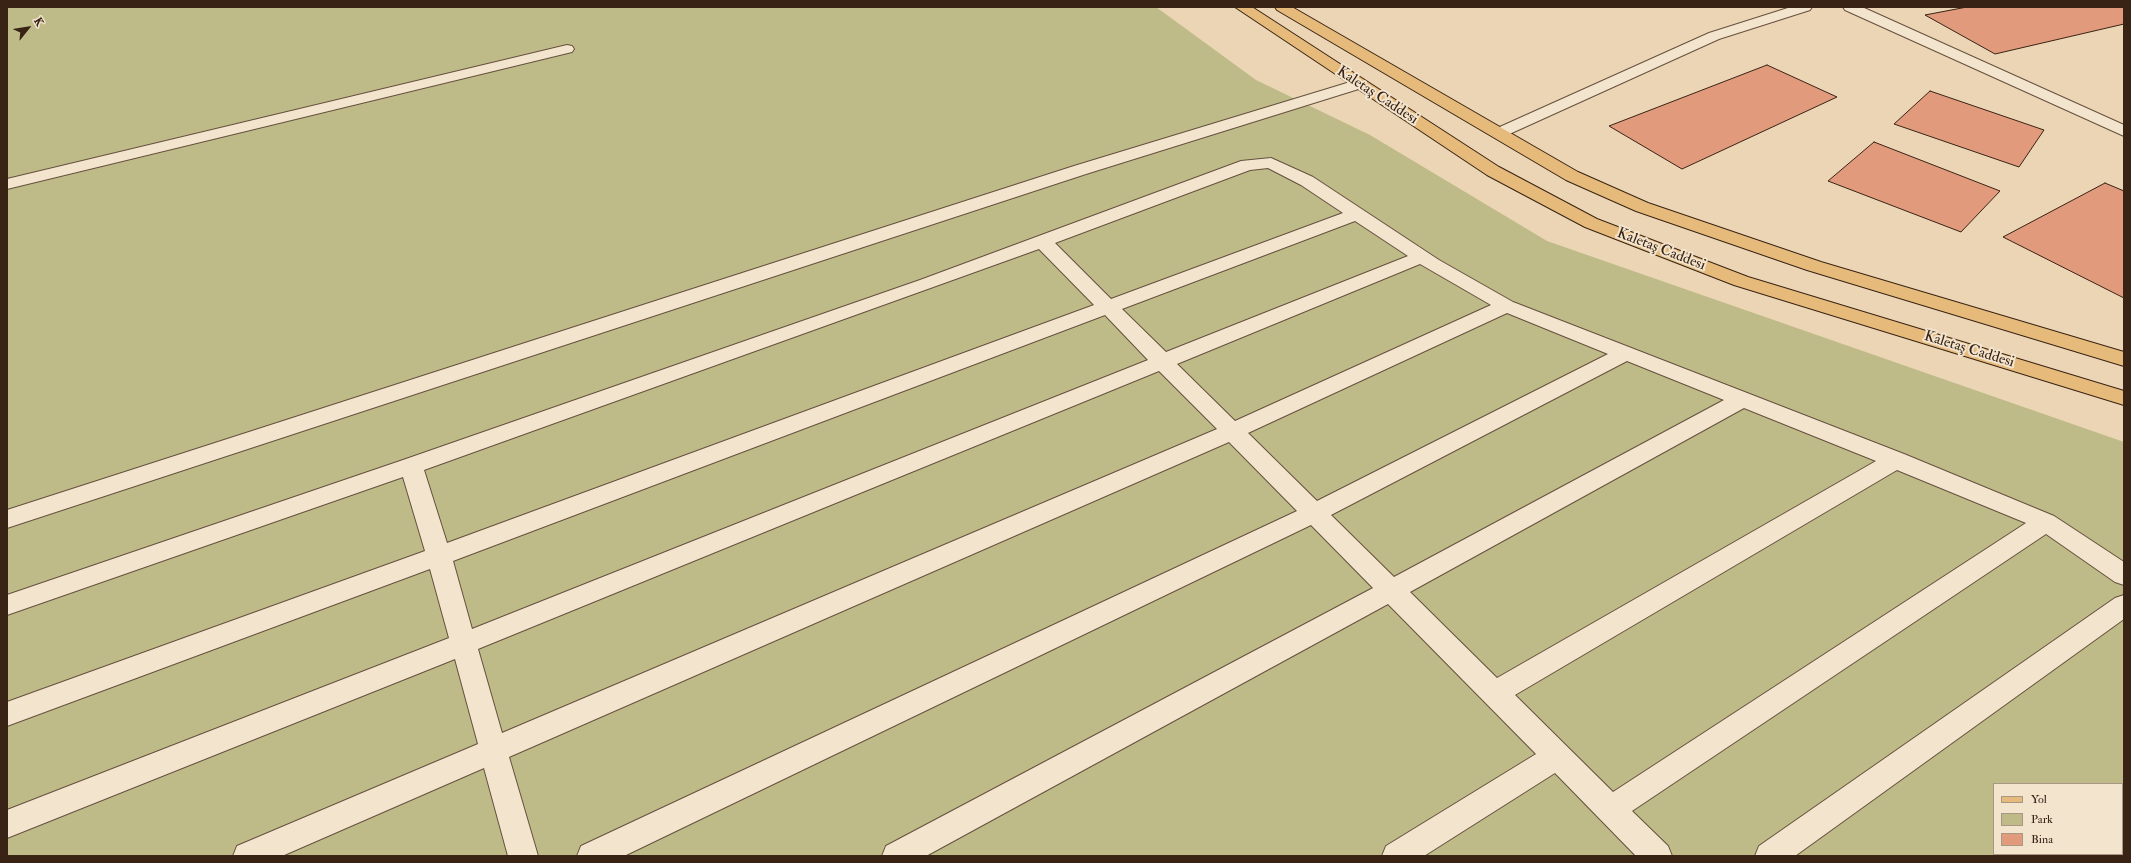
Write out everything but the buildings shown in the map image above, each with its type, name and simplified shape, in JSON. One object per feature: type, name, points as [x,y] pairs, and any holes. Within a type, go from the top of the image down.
[{"type":"main road","name":"Kaletaş Caddesi","points":[[1242,7],[1493,171],[1591,222],[1741,281],[2124,398]]},
{"type":"main road","name":"Kaletaş Caddesi","points":[[1282,7],[1572,176],[1642,207],[1814,266],[2124,359]]},
{"type":"street","points":[[1499,133],[1714,36],[1805,7]]},
{"type":"street","points":[[1850,7],[2124,131]]},
{"type":"street","points":[[7,184],[567,49]]},
{"type":"street","points":[[7,519],[1072,172],[1360,84]]},
{"type":"street","points":[[7,605],[411,466],[1042,241],[1247,165],[1271,163],[1307,182],[1422,257],[1506,306],[1896,460],[2046,522],[2124,575]]},
{"type":"street","points":[[7,714],[439,556],[1357,214]]},
{"type":"street","points":[[1042,241],[1657,856]]},
{"type":"street","points":[[7,824],[463,644],[1422,257]]},
{"type":"street","points":[[248,856],[492,749],[1232,431],[1506,306]]},
{"type":"street","points":[[592,856],[1315,513],[1626,353]]},
{"type":"street","points":[[896,856],[1392,590],[1743,399]]},
{"type":"street","points":[[1495,694],[1896,460]]},
{"type":"street","points":[[411,466],[439,556],[523,856]]},
{"type":"street","points":[[1611,809],[2046,522]]},
{"type":"street","points":[[1770,856],[2124,605]]},
{"type":"street","points":[[1397,856],[1558,756]]},
{"type":"green space","points":[[7,7],[1156,7],[1256,80],[1370,135],[1547,241],[2124,442],[2124,856],[7,856]]}]
